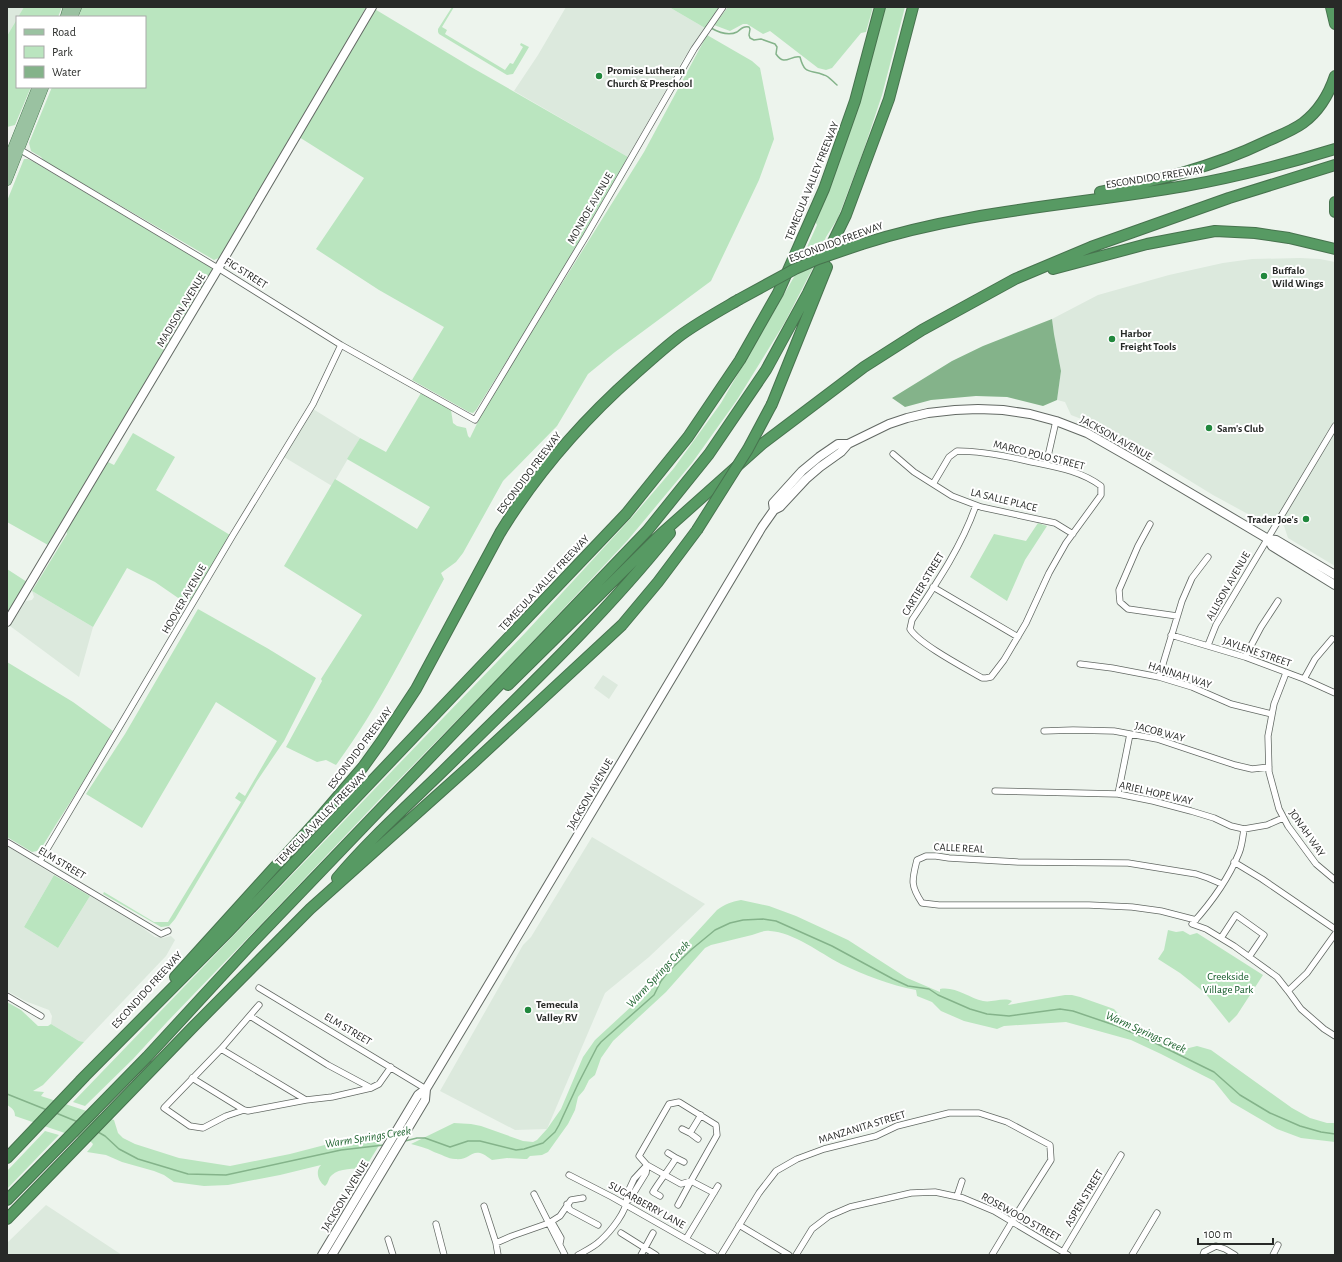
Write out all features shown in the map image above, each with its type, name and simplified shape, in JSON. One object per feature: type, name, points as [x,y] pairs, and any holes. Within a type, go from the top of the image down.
[{"type":"highway","name":"TEMECULA VALLEY FREEWAY","points":[[80,1081],[228,932],[626,514],[688,437],[740,360],[781,286],[824,189],[855,102],[880,7]]},
{"type":"highway","points":[[7,1219],[310,909],[472,764],[622,625],[658,582],[697,530],[748,449],[772,404],[821,282],[890,99],[913,7]]},
{"type":"highway","points":[[1331,7],[1335,24]]},
{"type":"highway","points":[[1012,210],[1164,178],[1207,166],[1252,148],[1291,130],[1304,122],[1316,111],[1326,98],[1335,76]]},
{"type":"highway","points":[[1319,154],[1335,145]]},
{"type":"highway","name":"ESCONDIDO FREEWAY","points":[[7,1158],[80,1081],[321,816],[363,767],[394,724],[416,689],[480,569],[514,511],[552,458],[603,403],[660,352],[698,324],[738,300],[796,269],[818,259],[886,236],[940,223],[1012,210],[1185,186],[1251,172],[1335,149]]},
{"type":"highway","points":[[443,744],[524,670],[691,507],[762,444],[864,367],[922,330],[1015,279],[1146,226],[1335,164]]},
{"type":"highway","points":[[1335,202],[1335,212]]},
{"type":"highway","points":[[7,1200],[110,1093],[147,1057],[258,937],[647,531],[709,454],[766,370],[808,293],[846,215]]},
{"type":"highway","points":[[1015,279],[1147,244],[1215,231],[1255,232],[1335,249]]},
{"type":"highway","points":[[310,909],[356,856],[598,615],[653,554],[691,507]]},
{"type":"main road","name":"MADISON AVENUE","points":[[7,622],[218,269],[372,7]]},
{"type":"main road","points":[[7,162],[37,88]]},
{"type":"main road","points":[[7,181],[13,145],[43,88]]},
{"type":"main road","name":"JACKSON AVENUE","points":[[322,1255],[418,1095],[426,1089],[578,837],[660,697],[774,510],[780,508],[793,492],[820,467],[841,452],[848,444],[882,427],[928,413],[955,410],[1003,410],[1030,414],[1056,421],[1098,439],[1268,538],[1276,540],[1335,575]]},
{"type":"main road","name":"JACKSON AVENUE","points":[[774,510],[773,503],[802,471],[838,444],[848,444]]},
{"type":"main road","points":[[793,492],[793,487],[795,484],[824,459],[828,451]]},
{"type":"main road","name":"JACKSON AVENUE","points":[[1268,538],[1272,546],[1335,584]]},
{"type":"main road","name":"JACKSON AVENUE","points":[[332,1255],[425,1100],[426,1089]]},
{"type":"street","name":"MONROE AVENUE","points":[[475,420],[586,236],[694,49],[723,7]]},
{"type":"street","name":"FIG STREET","points":[[13,145],[342,345],[475,420]]},
{"type":"street","name":"HOOVER AVENUE","points":[[40,861],[233,535],[313,404],[342,345]]},
{"type":"street","points":[[1046,465],[1056,421]]},
{"type":"street","name":"ALLISON AVENUE","points":[[1208,645],[1216,625],[1335,426]]},
{"type":"street","name":"MARCO POLO STREET","points":[[933,484],[950,457],[957,451],[972,451],[1001,455],[1077,473],[1092,479],[1101,486],[1101,495],[1066,543],[1049,573],[1018,638],[991,677]]},
{"type":"street","name":"LA SALLE PLACE","points":[[893,454],[914,472],[952,496],[976,505],[1055,523],[1073,534]]},
{"type":"street","name":"CARTIER STREET","points":[[976,505],[962,539],[912,620],[910,629],[914,636],[982,678],[991,677]]},
{"type":"street","points":[[1150,524],[1138,546],[1119,590],[1120,602],[1128,609],[1177,616]]},
{"type":"street","points":[[1159,677],[1182,601],[1192,578],[1208,557]]},
{"type":"street","points":[[933,586],[1018,638]]},
{"type":"street","points":[[1245,657],[1261,627],[1278,601]]},
{"type":"street","name":"JAYLENE STREET","points":[[1171,634],[1192,642],[1208,645],[1245,657],[1304,679],[1335,693]]},
{"type":"street","points":[[1304,679],[1315,659],[1332,639]]},
{"type":"street","name":"HANNAH WAY","points":[[1080,664],[1112,668],[1159,677],[1192,687],[1231,704],[1272,714]]},
{"type":"street","name":"JONAH WAY","points":[[1286,673],[1274,704],[1268,736],[1269,772],[1279,809],[1283,818],[1316,864],[1335,880]]},
{"type":"street","name":"JACOB WAY","points":[[1044,731],[1114,731],[1157,739],[1235,765],[1252,768],[1269,767]]},
{"type":"street","points":[[1118,794],[1130,734]]},
{"type":"street","name":"ARIEL HOPE WAY","points":[[995,791],[1118,794],[1191,811],[1214,818],[1231,826],[1244,828],[1267,825],[1283,818]]},
{"type":"street","points":[[1244,828],[1239,852],[1234,862],[1211,902],[1194,922],[1221,938],[1277,977],[1300,1009],[1335,1036]]},
{"type":"street","name":"ELM STREET","points":[[7,842],[161,934],[168,931]]},
{"type":"street","name":"CALLE REAL","points":[[1194,922],[1161,911],[1132,907],[1089,904],[939,905],[922,903],[915,893],[912,876],[918,860],[926,856],[936,856],[1018,862],[1128,863],[1196,874],[1222,884]]},
{"type":"street","points":[[1234,862],[1262,879],[1335,929]]},
{"type":"street","points":[[1221,938],[1236,915],[1264,935],[1249,957]]},
{"type":"street","points":[[1288,991],[1308,973],[1335,934]]},
{"type":"street","name":"ELM STREET","points":[[259,988],[426,1089]]},
{"type":"street","points":[[7,996],[41,1016]]},
{"type":"street","points":[[259,1005],[164,1108],[190,1126],[203,1128],[226,1116],[244,1110],[248,1111],[306,1100],[332,1097],[371,1088],[379,1084],[391,1067]]},
{"type":"street","points":[[250,1016],[328,1065],[371,1088]]},
{"type":"street","points":[[220,1049],[306,1100]]},
{"type":"street","points":[[192,1078],[244,1110]]},
{"type":"street","points":[[678,1205],[691,1181],[717,1135],[716,1125],[701,1115],[678,1102],[669,1104],[639,1156],[647,1165],[681,1184],[691,1181],[714,1193]]},
{"type":"street","name":"MANZANITA STREET","points":[[721,1255],[759,1193],[776,1171],[797,1158],[824,1149],[876,1136],[897,1126],[949,1113],[979,1113],[1007,1122],[1050,1145],[1052,1160],[1012,1221]]},
{"type":"street","points":[[690,1133],[701,1115]]},
{"type":"street","points":[[682,1129],[698,1139]]},
{"type":"street","points":[[668,1153],[684,1162]]},
{"type":"street","name":"ASPEN STREET","points":[[1065,1254],[1121,1155]]},
{"type":"street","points":[[660,1196],[653,1192],[661,1178],[666,1175],[676,1158]]},
{"type":"street","points":[[578,1255],[599,1242],[614,1226],[646,1172],[647,1165]]},
{"type":"street","name":"SUGARBERRY LANE","points":[[569,1175],[627,1203],[714,1255]]},
{"type":"street","points":[[957,1196],[962,1181]]},
{"type":"street","points":[[686,1239],[718,1186]]},
{"type":"street","name":"ROSEWOOD STREET","points":[[796,1255],[812,1229],[829,1216],[850,1207],[911,1193],[935,1192],[957,1196],[994,1211],[1065,1254]]},
{"type":"street","points":[[534,1194],[550,1222],[565,1255]]},
{"type":"street","points":[[496,1243],[550,1222],[560,1216],[567,1204],[572,1200],[583,1198]]},
{"type":"street","points":[[567,1204],[570,1210],[598,1225]]},
{"type":"street","points":[[484,1206],[496,1243],[498,1255]]},
{"type":"street","points":[[1132,1255],[1157,1213]]},
{"type":"street","points":[[992,1255],[1012,1221]]},
{"type":"street","points":[[436,1224],[444,1255]]},
{"type":"street","points":[[739,1225],[789,1255]]},
{"type":"street","points":[[621,1233],[656,1255]]},
{"type":"street","points":[[641,1255],[653,1233]]},
{"type":"street","points":[[388,1239],[393,1255]]},
{"type":"street","points":[[1203,1255],[1204,1252],[1216,1246],[1235,1255]]},
{"type":"street","points":[[1273,1255],[1278,1246]]},
{"type":"shaded area","points":[[7,7],[24,7],[19,16],[16,16],[16,21],[7,36]]},
{"type":"shaded area","name":"Promise Lutheran Church & Preschool","points":[[566,7],[669,7],[705,28],[682,61],[628,157],[514,91],[538,55]]},
{"type":"shaded area","points":[[1252,259],[1320,259],[1335,262],[1335,566],[1288,538],[1284,526],[1274,517],[1262,520],[1246,513],[1213,495],[1102,427],[1071,415],[1065,402],[1057,400],[1061,371],[1052,319],[1098,295],[1169,275],[1223,263]]},
{"type":"shaded area","points":[[313,409],[360,438],[332,486],[284,457]]},
{"type":"shaded area","points":[[32,591],[93,627],[79,677],[10,626],[26,601],[32,600],[34,597]]},
{"type":"shaded area","points":[[603,675],[618,685],[609,699],[594,688]]},
{"type":"shaded area","points":[[592,837],[705,904],[649,957],[605,993],[547,1129],[515,1130],[440,1091],[523,945],[531,937]]},
{"type":"shaded area","points":[[7,846],[54,875],[24,927],[58,948],[90,896],[140,926],[155,937],[163,938],[171,936],[175,940],[166,956],[84,1042],[79,1041],[51,1024],[52,1016],[49,1010],[25,1001],[7,991]]},
{"type":"shaded area","points":[[46,1205],[122,1255],[7,1255],[7,1243]]},
{"type":"green space","points":[[24,7],[62,7],[58,16],[19,16]]},
{"type":"green space","points":[[82,7],[366,7],[335,64],[221,257],[214,260],[44,161],[41,157],[31,151],[29,143],[52,88],[146,88],[146,16],[79,16]]},
{"type":"green space","points":[[452,7],[454,7],[442,27],[447,30],[445,34],[505,70],[510,63],[513,64],[523,47],[520,45],[521,43],[529,47],[513,74],[507,75],[439,34],[438,29]]},
{"type":"green space","points":[[669,7],[720,7],[705,28]]},
{"type":"green space","points":[[728,7],[873,7],[866,32],[861,33],[832,68],[826,70],[818,68],[770,31],[763,34],[747,24],[743,24],[730,31],[714,25]]},
{"type":"green space","points":[[885,7],[905,7],[882,95],[863,152],[838,218],[826,237],[817,258],[798,267],[817,225],[815,221]]},
{"type":"green space","points":[[373,8],[471,67],[628,157],[554,285],[473,413],[412,380],[444,327],[379,290],[316,249],[364,178],[299,137]]},
{"type":"green space","points":[[16,21],[16,88],[31,88],[15,125],[7,127],[7,36]]},
{"type":"green space","points":[[707,35],[752,61],[760,68],[774,139],[759,180],[711,281],[615,352],[588,374],[557,426],[503,481],[463,553],[456,562],[441,573],[444,579],[393,674],[352,743],[336,765],[326,760],[317,762],[286,747],[322,681],[321,679],[362,615],[284,566],[335,479],[417,529],[430,507],[347,459],[360,438],[386,452],[421,393],[451,410],[453,423],[457,426],[466,428],[470,438],[486,405],[644,152]]},
{"type":"green space","points":[[24,159],[34,162],[212,268],[212,272],[48,545],[7,522],[7,201]]},
{"type":"green space","points":[[816,262],[785,322],[737,400],[692,463],[627,541],[506,670],[380,799],[133,1059],[85,1106],[73,1102],[526,632],[633,516],[674,468],[721,403],[798,270]]},
{"type":"green space","points":[[133,433],[175,457],[156,490],[230,535],[193,599],[184,602],[155,582],[127,568],[93,627],[32,591],[67,534],[66,530],[106,461],[114,465]]},
{"type":"green space","points":[[1038,523],[1047,526],[1025,560],[1007,601],[970,577],[994,534],[1026,541]]},
{"type":"green space","points":[[7,569],[27,582],[7,615]]},
{"type":"green space","points":[[198,609],[316,678],[284,741],[257,781],[175,919],[169,926],[161,927],[103,894],[104,892],[154,922],[168,922],[241,802],[235,798],[239,792],[245,796],[277,741],[216,702],[142,828],[86,794],[125,734]]},
{"type":"green space","points":[[7,662],[73,702],[113,731],[42,847],[37,851],[32,852],[7,837]]},
{"type":"green space","points":[[54,875],[90,896],[58,948],[24,927]]},
{"type":"green space","points":[[741,900],[769,906],[796,916],[848,940],[907,978],[940,992],[940,989],[951,989],[983,1001],[1012,1001],[1008,1005],[1072,995],[1114,1009],[1125,1021],[1146,1032],[1157,1033],[1176,1047],[1185,1049],[1197,1046],[1211,1050],[1292,1108],[1310,1118],[1327,1123],[1335,1123],[1335,1142],[1301,1138],[1277,1129],[1231,1102],[1214,1081],[1131,1040],[1066,1022],[1004,1026],[997,1029],[964,1021],[941,1011],[932,1002],[917,996],[916,990],[868,976],[841,964],[788,935],[779,932],[763,931],[705,948],[666,992],[613,1041],[601,1058],[595,1075],[589,1080],[584,1090],[578,1097],[575,1110],[568,1124],[548,1152],[542,1155],[530,1156],[527,1159],[507,1158],[492,1160],[485,1155],[476,1153],[461,1159],[452,1159],[411,1144],[454,1123],[481,1126],[523,1141],[533,1142],[537,1140],[561,1109],[583,1057],[595,1040],[647,992],[684,946],[717,910],[723,906]]},
{"type":"green space","name":"Creekside Village Park","points":[[1168,930],[1176,932],[1183,931],[1190,935],[1197,933],[1263,975],[1237,1015],[1229,1023],[1205,993],[1180,973],[1158,959],[1164,950]]},
{"type":"green space","points":[[7,1002],[21,1010],[38,1026],[48,1026],[51,1024],[79,1041],[84,1042],[43,1085],[33,1091],[44,1092],[41,1096],[114,1120],[118,1133],[123,1138],[135,1144],[179,1158],[230,1166],[290,1154],[367,1134],[388,1131],[365,1168],[339,1171],[331,1176],[325,1186],[318,1176],[318,1170],[321,1165],[228,1185],[204,1186],[174,1182],[164,1175],[154,1171],[122,1162],[106,1155],[87,1152],[93,1144],[91,1142],[15,1116],[13,1109],[7,1105]]},
{"type":"green space","points":[[45,1131],[59,1135],[7,1189],[7,1171]]},
{"type":"water","points":[[1052,319],[1061,371],[1057,400],[1043,406],[1007,397],[976,396],[931,400],[905,407],[892,398],[952,361],[983,346]]},
{"type":"waterway","points":[[711,28],[720,32],[731,34],[744,27],[749,27],[750,38],[754,40],[761,39],[775,44],[777,47],[776,54],[782,60],[800,57],[806,69],[826,76],[837,85]]},
{"type":"waterway","name":"Warm Springs Creek","points":[[405,1141],[425,1138],[450,1147],[468,1141],[480,1141],[516,1150],[543,1143],[555,1132],[559,1125],[597,1047],[654,995],[661,981],[668,972],[715,930],[730,923],[743,920],[763,919],[776,921],[832,946],[908,986],[929,989],[938,995],[970,1009],[987,1014],[1009,1016],[1060,1009],[1073,1011],[1117,1026],[1214,1072],[1240,1095],[1270,1113],[1300,1126],[1335,1134]]},
{"type":"waterway","name":"Warm Springs Creek","points":[[7,1094],[47,1110]]},
{"type":"waterway","name":"Warm Springs Creek","points":[[56,1113],[78,1122]]},
{"type":"waterway","name":"Warm Springs Creek","points":[[98,1132],[105,1136],[119,1149],[138,1159],[188,1174],[226,1175],[341,1150],[384,1145]]},
{"type":"place","name":"Promise Lutheran Church & Preschool","points":[[599,76]]},
{"type":"place","name":"Buffalo Wild Wings","points":[[1264,276]]},
{"type":"place","name":"Harbor Freight Tools","points":[[1112,339]]},
{"type":"place","name":"Sam's Club","points":[[1209,428]]},
{"type":"place","name":"Trader Joe's","points":[[1306,519]]},
{"type":"place","name":"Temecula Valley RV","points":[[528,1010]]}]
